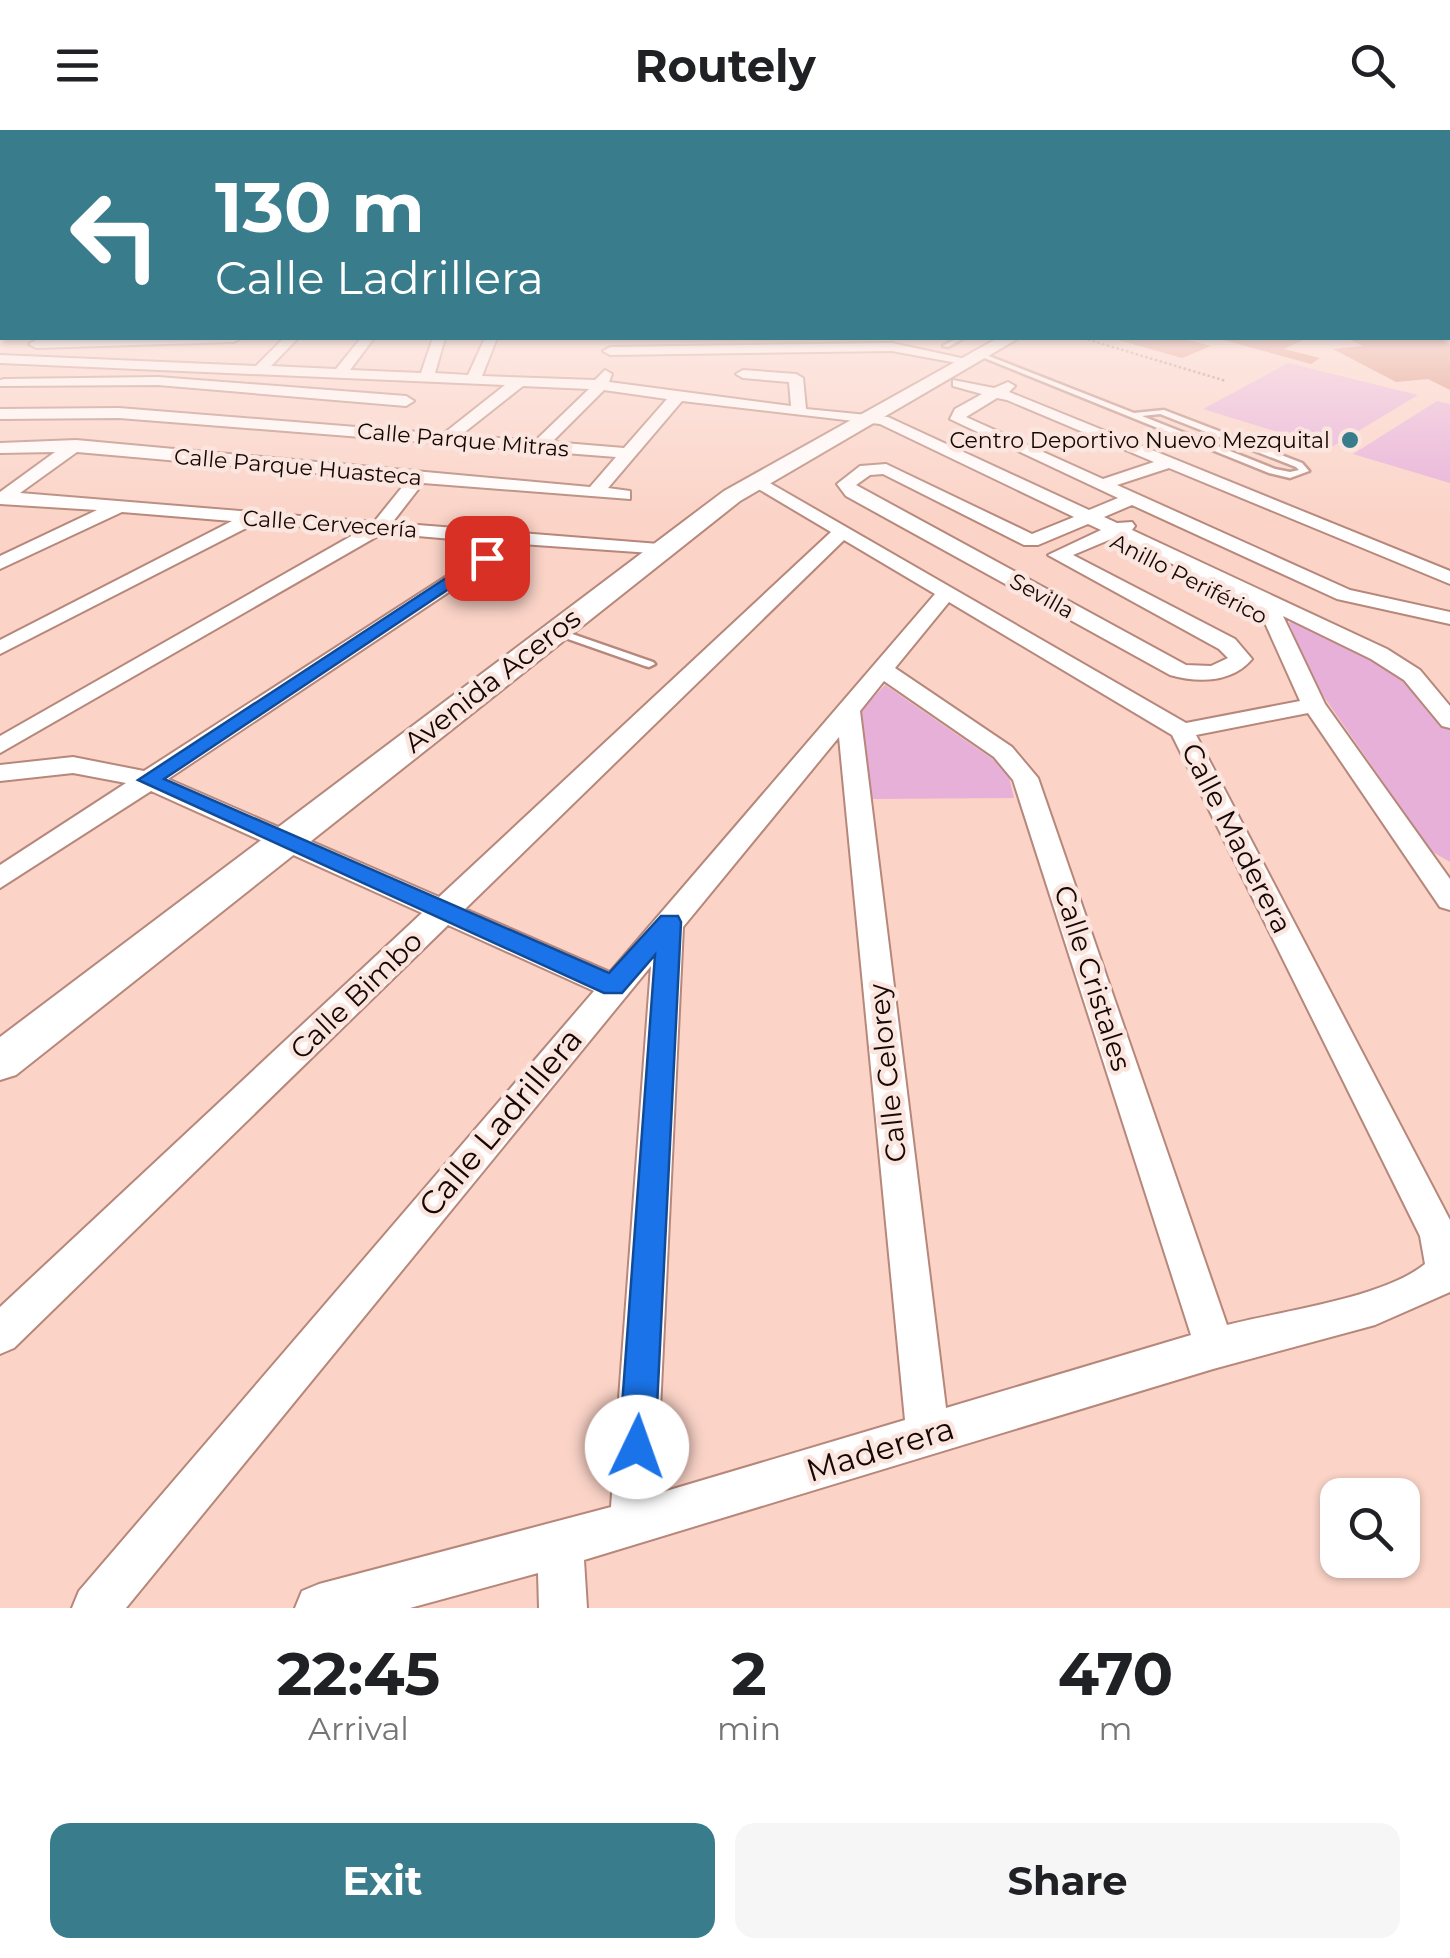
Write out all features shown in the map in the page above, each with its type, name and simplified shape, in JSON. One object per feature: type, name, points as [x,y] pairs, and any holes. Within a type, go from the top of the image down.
[{"type":"street","points":[[2,385],[120,382]]},
{"type":"street","points":[[2,498],[157,382]]},
{"type":"street","points":[[170,382],[406,401]]},
{"type":"street","points":[[364,432],[428,382]]},
{"type":"street","points":[[446,439],[519,382]]},
{"type":"street","name":"Anillo Periférico","points":[[540,382],[660,390],[857,419],[929,446],[1282,616],[1399,665],[1440,694],[1450,720]]},
{"type":"street","points":[[540,446],[602,382]]},
{"type":"street","points":[[660,382],[660,390]]},
{"type":"street","points":[[744,382],[746,404]]},
{"type":"street","points":[[796,382],[799,413]]},
{"type":"street","name":"Avenida Aceros","points":[[0,1062],[659,550],[756,480],[919,382]]},
{"type":"street","points":[[993,382],[1169,462],[1450,578]]},
{"type":"street","points":[[1002,389],[960,412],[958,419],[1344,595],[1450,618]]},
{"type":"street","points":[[596,491],[680,393]]},
{"type":"street","name":"Calle Parque Mitras","points":[[0,414],[119,412],[626,453]]},
{"type":"street","name":"Calle Parque Huasteca","points":[[0,448],[73,447],[624,496]]},
{"type":"street","points":[[1101,485],[1169,462]]},
{"type":"street","name":"Sevilla","points":[[1084,520],[1031,541],[886,469],[866,470],[846,484],[852,492],[1178,670],[1199,674],[1237,664],[1241,658],[1227,644],[1058,555],[1111,533]]},
{"type":"street","points":[[0,746],[379,528],[420,477]]},
{"type":"street","name":"Calle Maderera","points":[[756,480],[1182,731],[1438,1234],[1446,1270],[1438,1282]]},
{"type":"street","name":"Calle Cervecería","points":[[2,498],[659,550]]},
{"type":"street","points":[[1084,520],[1132,500]]},
{"type":"street","points":[[0,563],[118,507]]},
{"type":"street","points":[[1111,533],[1160,512]]},
{"type":"street","points":[[0,648],[253,518]]},
{"type":"street","name":"Calle Bimbo","points":[[0,1334],[841,532]]},
{"type":"street","points":[[0,878],[518,538]]},
{"type":"street","name":"Calle Ladrillera","points":[[96,1608],[946,593]]},
{"type":"street","name":"Anillo Periférico","points":[[1282,616],[1314,705],[1445,885]]},
{"type":"street","name":"Calle Cristales","points":[[883,670],[1003,752],[1025,778],[1215,1348]]},
{"type":"street","points":[[1182,731],[1314,705]]},
{"type":"street","name":"Calle Celorey","points":[[848,710],[928,1435]]},
{"type":"street","points":[[0,772],[73,766],[148,780],[613,986]]},
{"type":"street","points":[[632,1524],[669,922]]},
{"type":"street","name":"Maderera","points":[[319,1608],[382,1600],[560,1543],[1215,1348],[1406,1296],[1438,1282]]},
{"type":"street","points":[[560,1543],[563,1608]]},
{"type":"lane","points":[[1037,382],[1282,474],[1305,471],[1299,465],[1161,412],[1135,416]]},
{"type":"lane","points":[[555,631],[649,664]]},
{"type":"shaded area","points":[[1253,382],[1365,382],[1418,395],[1330,448],[1203,409]]},
{"type":"shaded area","points":[[1437,401],[1450,404],[1450,483],[1353,454]]},
{"type":"shaded area","points":[[1295,619],[1390,663],[1450,725],[1450,862],[1431,851],[1315,684],[1289,623]]},
{"type":"shaded area","points":[[885,685],[1007,769],[1014,798],[868,799],[856,716]]},
{"type":"building","points":[[1434,382],[1450,382],[1450,390]]},
{"type":"place","name":"Centro Deportivo Nuevo Mezquital","points":[[1350,440]]},
{"type":"route","points":[[487,558],[148,780],[613,986],[669,922],[637,1447]]}]
